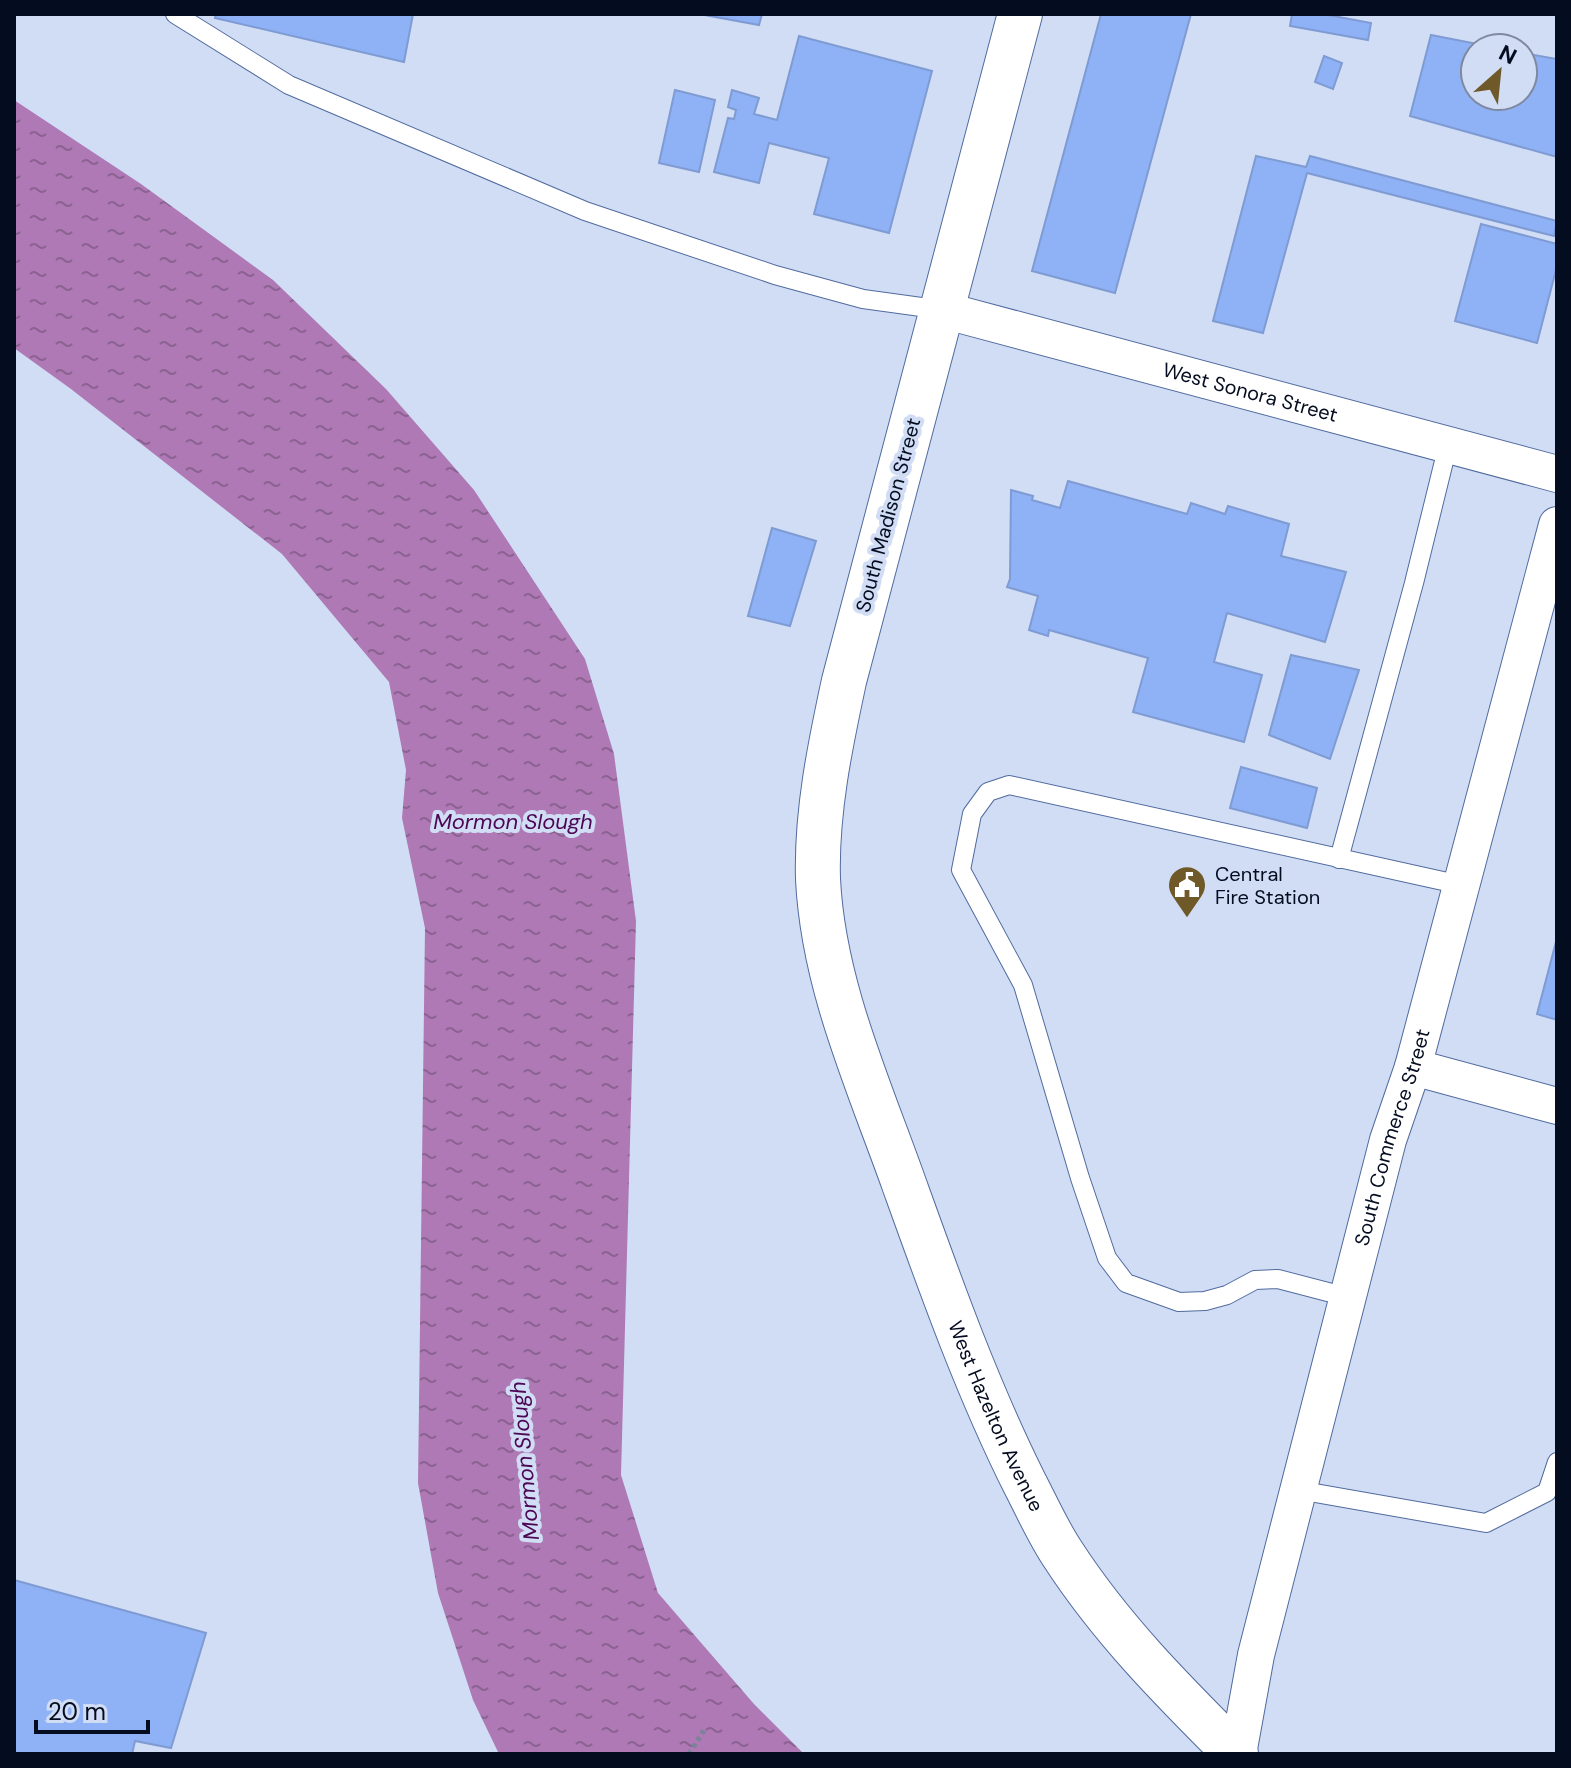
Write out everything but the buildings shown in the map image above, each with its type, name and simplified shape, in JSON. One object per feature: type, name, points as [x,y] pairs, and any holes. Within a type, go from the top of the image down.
[{"type":"main road","name":"South Madison Street","points":[[847,1023],[830,962],[818,878],[819,832],[830,746],[844,681],[1020,14]]},
{"type":"main road","name":"West Hazelton Avenue","points":[[847,1023],[960,1340],[1001,1435],[1060,1550],[1103,1612],[1149,1667],[1237,1754]]},
{"type":"street","name":"West Sonora Street","points":[[943,310],[1557,474]]},
{"type":"street","name":"South Commerce Street","points":[[1237,1754],[1256,1655],[1347,1297],[1388,1140],[1413,1067],[1557,525]]},
{"type":"street","points":[[1413,1067],[1557,1106]]},
{"type":"lane","points":[[175,14],[289,85],[585,211],[775,275],[863,299],[943,310]]},
{"type":"lane","points":[[1339,859],[1448,445]]},
{"type":"lane","points":[[1347,1297],[1278,1279],[1255,1280],[1227,1295],[1205,1301],[1179,1302],[1126,1283],[1107,1258],[1102,1245],[1023,985],[961,870],[972,814],[988,792],[1009,785],[1461,885]]},
{"type":"lane","points":[[1298,1490],[1486,1523],[1547,1492],[1557,1462]]},
{"type":"path","points":[[689,1754],[706,1727]]},
{"type":"water","name":"Mormon Slough","points":[[14,100],[141,184],[273,280],[386,389],[474,490],[585,659],[614,754],[636,921],[621,1475],[658,1593],[754,1704],[804,1754],[499,1754],[473,1700],[438,1593],[418,1483],[425,928],[402,818],[406,770],[389,682],[282,554],[14,348]]},
{"type":"place","name":"Central Fire Station","points":[[1187,919]]}]
